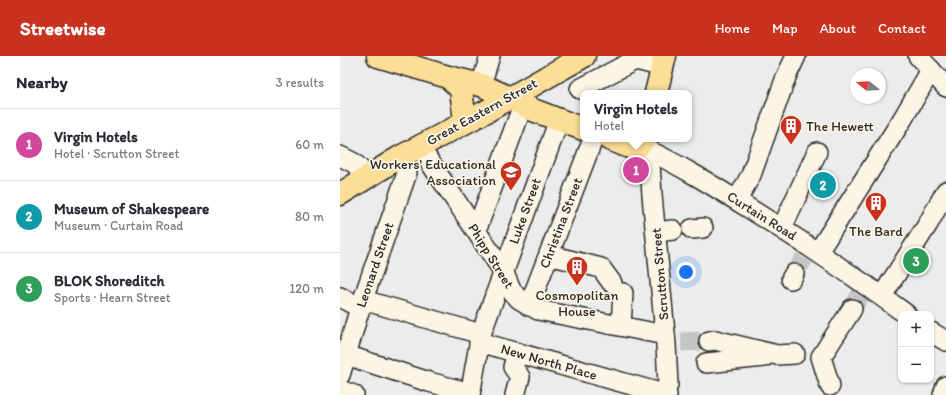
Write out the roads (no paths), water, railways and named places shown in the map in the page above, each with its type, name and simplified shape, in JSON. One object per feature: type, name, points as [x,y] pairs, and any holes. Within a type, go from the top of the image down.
[{"type":"highway","points":[[378,56],[481,86],[580,128]]},
{"type":"highway","name":"Great Eastern Street","points":[[340,194],[419,146],[465,122],[517,101],[584,56]]},
{"type":"highway","points":[[656,90],[663,62]]},
{"type":"highway","points":[[448,77],[461,89],[465,122]]},
{"type":"highway","name":"Curtain Road","points":[[617,142],[632,148],[645,146]]},
{"type":"street","points":[[481,86],[490,56]]},
{"type":"street","points":[[736,200],[752,175],[786,77],[796,56]]},
{"type":"street","points":[[580,90],[635,60],[642,60],[647,64],[663,62]]},
{"type":"street","points":[[812,252],[898,126],[924,64],[946,87]]},
{"type":"street","points":[[474,227],[479,223],[517,101]]},
{"type":"street","name":"Luke Street","points":[[470,394],[480,338],[503,271],[559,120]]},
{"type":"street","name":"Christina Street","points":[[529,306],[592,142]]},
{"type":"street","name":"Phipp Street","points":[[419,146],[503,271],[511,290],[519,299],[538,310],[621,326],[671,340]]},
{"type":"street","name":"Curtain Road","points":[[645,146],[700,177],[782,228],[865,296],[899,311]]},
{"type":"street","name":"Scrutton Street","points":[[645,146],[664,231],[671,340],[668,385],[665,395]]},
{"type":"street","points":[[782,228],[817,152]]},
{"type":"street","points":[[340,156],[354,163],[368,177]]},
{"type":"street","name":"Leonard Street","points":[[340,375],[362,304],[407,173],[400,157]]},
{"type":"street","points":[[830,386],[821,357],[865,296],[924,229],[946,192]]},
{"type":"street","points":[[550,251],[601,268],[617,280],[621,326]]},
{"type":"street","name":"New North Place","points":[[340,296],[362,304],[480,338],[517,353],[665,395]]},
{"type":"street","points":[[934,334],[946,341]]},
{"type":"street","points":[[706,363],[786,355],[715,340],[709,341]]},
{"type":"street","points":[[515,395],[520,377],[513,368],[517,353]]},
{"type":"street","points":[[346,355],[470,394]]},
{"type":"street","points":[[943,395],[946,386]]},
{"type":"street","points":[[340,390],[354,395]]},
{"type":"tunnel","points":[[794,274],[805,257]]},
{"type":"tunnel","points":[[852,309],[861,294]]},
{"type":"tunnel","points":[[681,342],[709,341]]},
{"type":"place","name":"The Hewett","points":[[791,146]]},
{"type":"place","name":"Virgin Hotels","points":[[636,170]]},
{"type":"place","name":"Museum of Shakespeare","points":[[823,185]]},
{"type":"place","name":"Workers' Educational Association","points":[[511,192]]},
{"type":"place","name":"The Bard","points":[[876,222]]},
{"type":"place","name":"BLOK Shoreditch","points":[[916,261]]},
{"type":"place","name":"Cosmopolitan House","points":[[577,286]]}]
